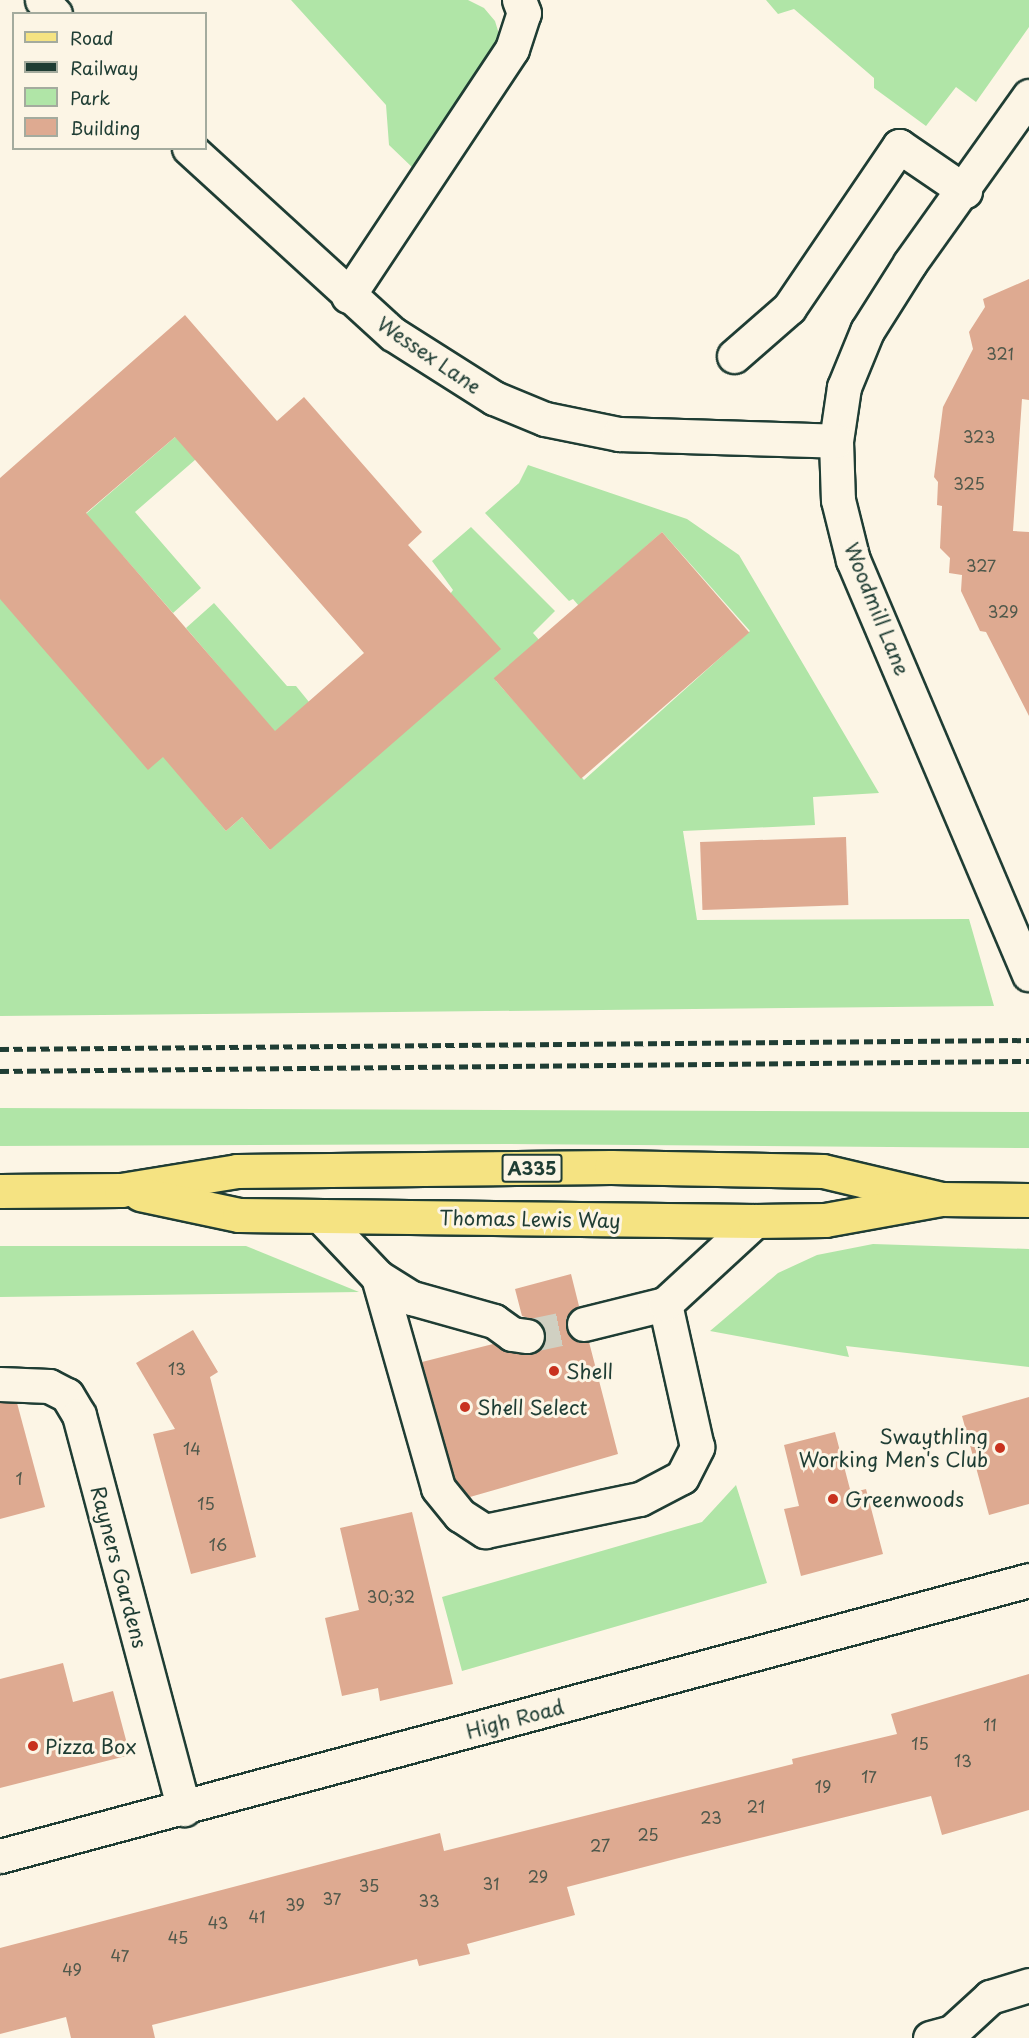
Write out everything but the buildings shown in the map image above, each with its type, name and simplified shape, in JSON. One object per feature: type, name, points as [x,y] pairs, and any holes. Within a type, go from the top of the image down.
[{"type":"main road","name":"Thomas Lewis Way","points":[[0,1191],[121,1190],[237,1171],[612,1167],[823,1171],[940,1199]]},
{"type":"main road","name":"Thomas Lewis Way","points":[[121,1190],[238,1215],[321,1217],[825,1220],[940,1199],[1029,1200]]},
{"type":"street","points":[[42,0],[53,12]]},
{"type":"street","points":[[348,296],[512,49],[524,14],[519,0]]},
{"type":"street","name":"Woodmill Lane","points":[[1029,96],[964,191],[910,263],[867,331],[844,387],[836,441],[838,500],[853,560],[1029,974]]},
{"type":"street","points":[[734,356],[789,308],[899,146],[964,191]]},
{"type":"street","name":"Wessex Lane","points":[[191,150],[348,296],[393,334],[444,370],[494,398],[545,419],[619,434],[836,441]]},
{"type":"street","points":[[321,1217],[378,1277],[412,1298],[494,1321],[512,1334],[527,1336]]},
{"type":"street","points":[[584,1324],[665,1304],[755,1221]]},
{"type":"street","points":[[378,1277],[438,1488],[460,1515],[484,1531],[640,1499],[682,1477],[697,1447],[665,1304]]},
{"type":"street","name":"Rayners Gardens","points":[[0,1384],[49,1386],[67,1395],[79,1415],[184,1809]]},
{"type":"street","name":"High Road","points":[[0,1856],[184,1809],[1029,1580]]},
{"type":"street","points":[[930,2038],[952,2032],[990,1997],[1029,1985]]},
{"type":"green space","points":[[291,0],[468,0],[484,8],[495,21],[499,34],[497,50],[414,169],[389,145],[386,105]]},
{"type":"green space","points":[[766,0],[1029,0],[1029,27],[976,102],[956,87],[926,126],[874,88],[874,78],[794,9],[778,14]]},
{"type":"green space","points":[[240,381],[256,407],[135,512],[201,588],[173,613],[123,556],[148,769],[239,690],[186,628],[214,603],[287,686],[296,686],[309,702],[206,807],[226,831],[242,817],[270,850],[453,590],[432,561],[471,527],[555,611],[533,633],[540,641],[496,681],[584,780],[750,631],[662,532],[579,606],[573,599],[569,601],[485,513],[519,483],[528,465],[687,519],[739,555],[879,793],[813,797],[815,825],[683,831],[697,920],[969,919],[994,1006],[0,1016],[0,588]]},
{"type":"green space","points":[[0,1108],[1029,1112],[1029,1148],[509,1144],[0,1146]]},
{"type":"green space","points":[[873,1244],[1029,1249],[1029,1367],[846,1346],[849,1357],[710,1331],[778,1273],[817,1255]]},
{"type":"green space","points":[[0,1246],[246,1246],[359,1292],[0,1297]]},
{"type":"green space","points":[[736,1485],[767,1583],[462,1671],[442,1597],[702,1522]]},
{"type":"tunnel","points":[[527,1336],[584,1324]]},
{"type":"railway","points":[[0,1049],[1029,1040]]},
{"type":"railway","points":[[0,1071],[1029,1061]]},
{"type":"place","name":"Shell","points":[[554,1371]]},
{"type":"place","name":"Shell Select","points":[[465,1407]]},
{"type":"place","name":"Swaythling Working Men's Club","points":[[1000,1448]]},
{"type":"place","name":"Greenwoods","points":[[833,1499]]},
{"type":"place","name":"Pizza Box","points":[[33,1746]]}]
